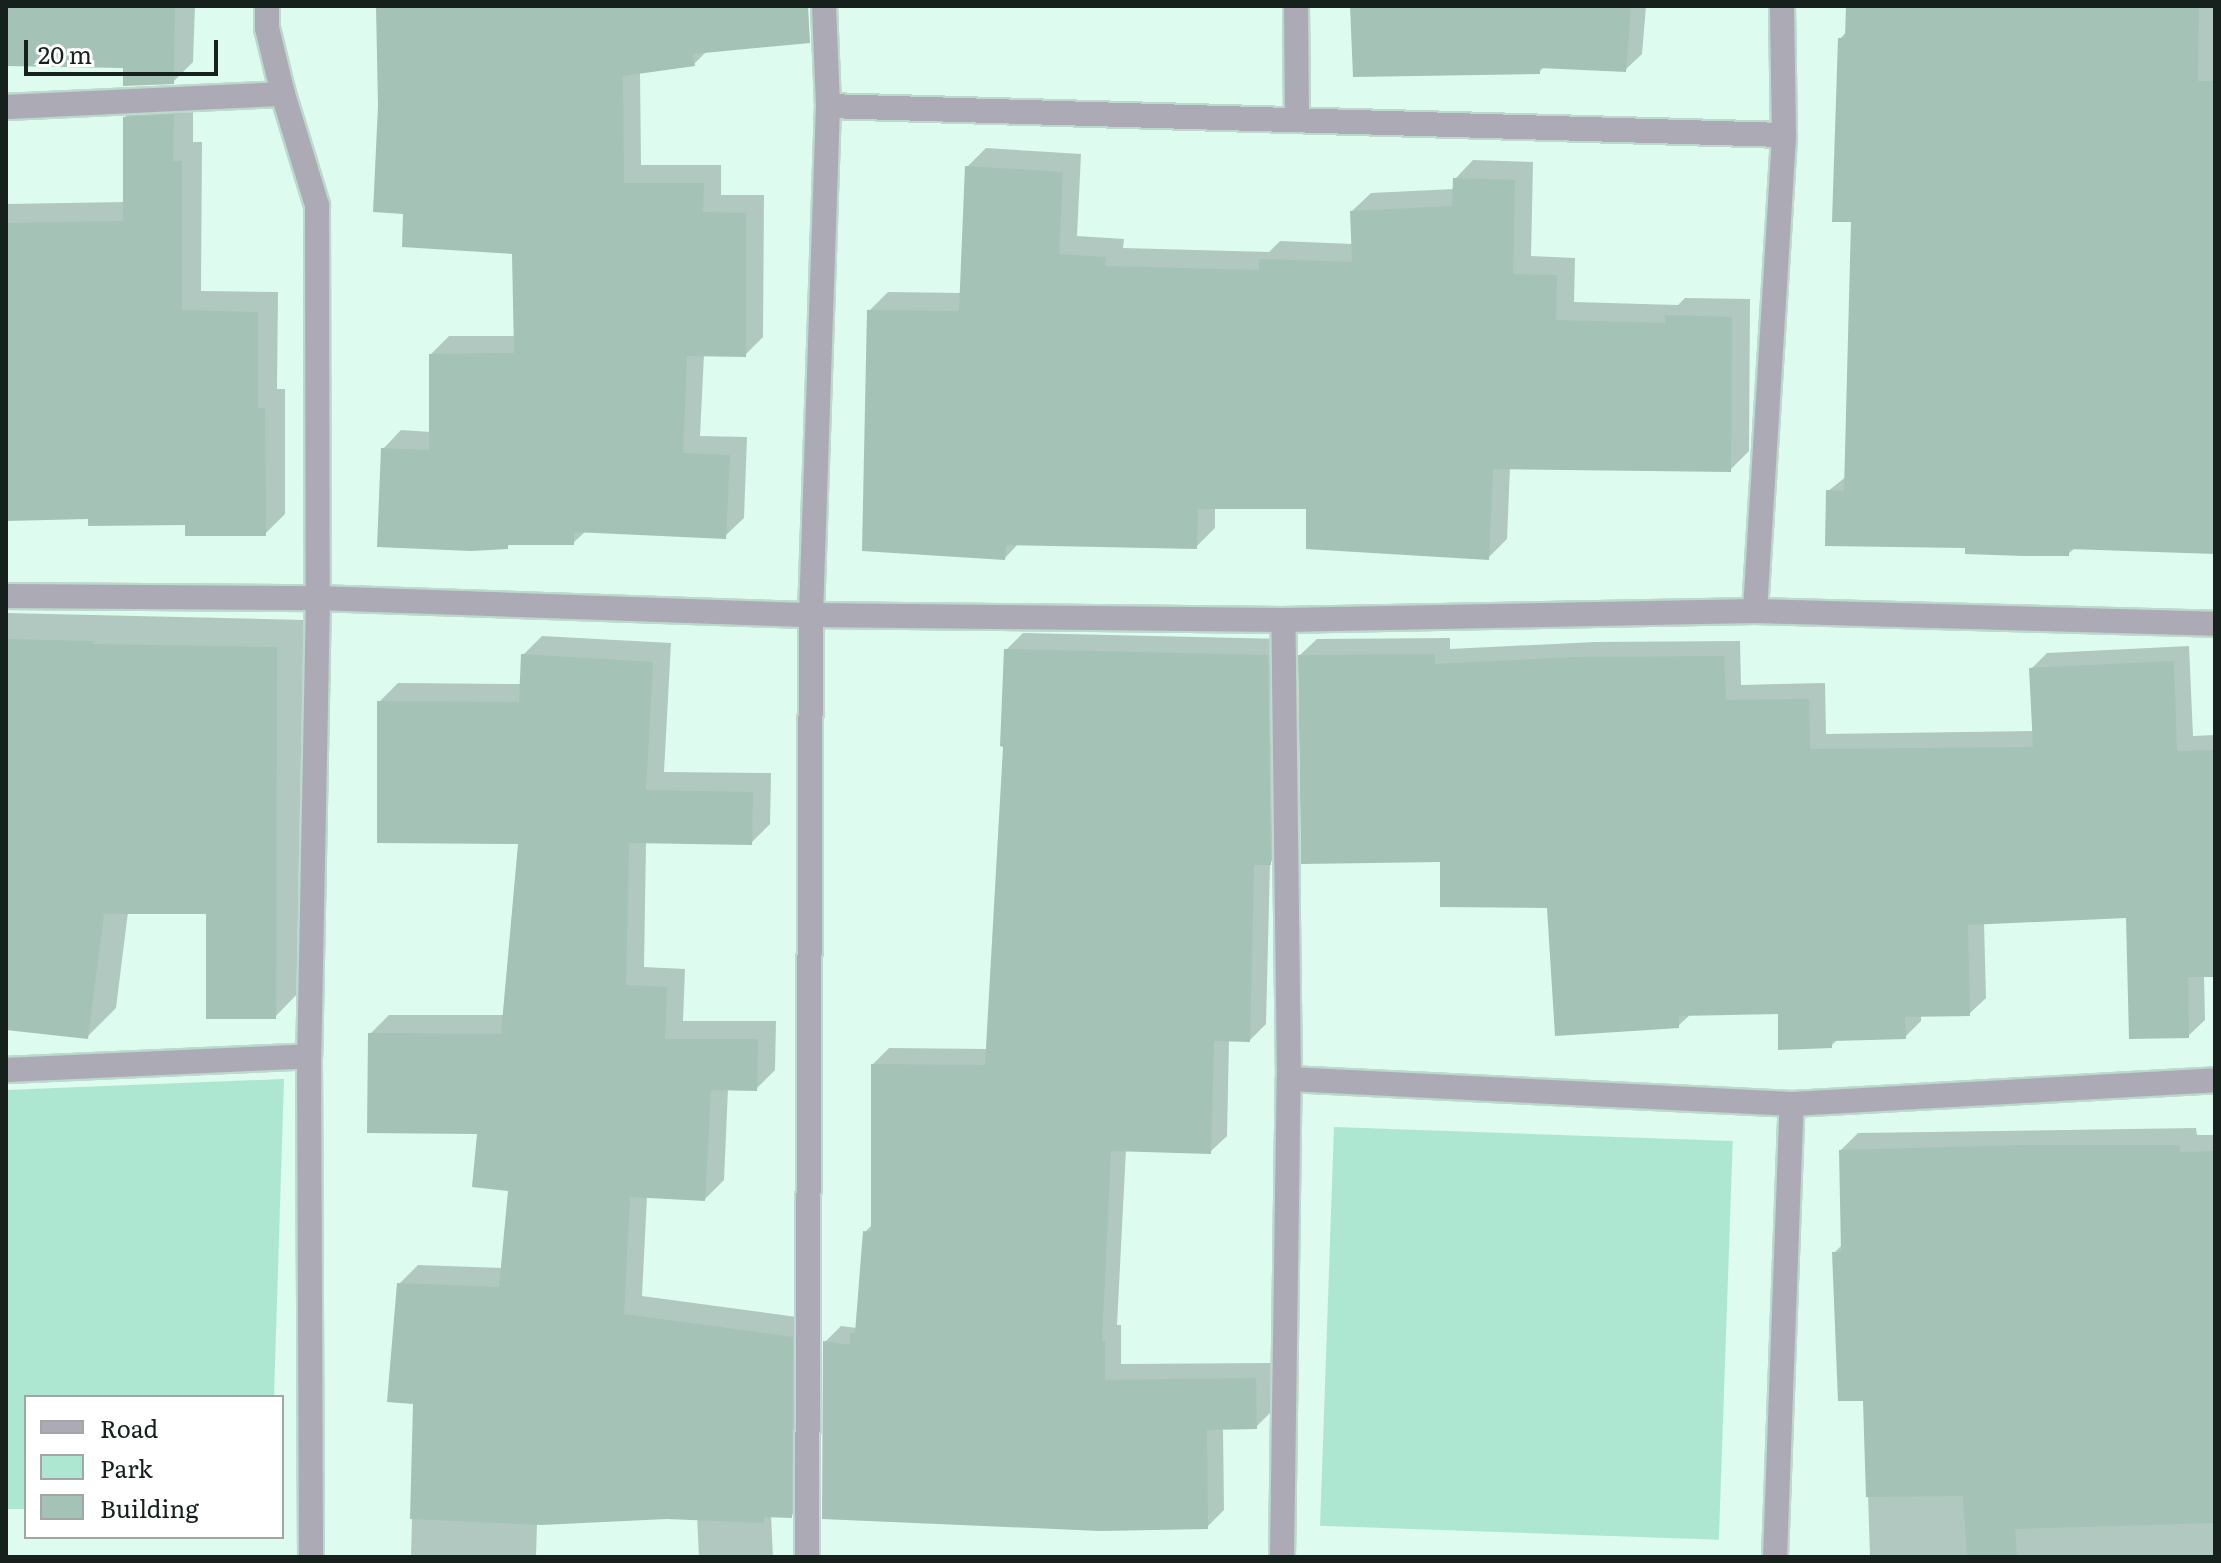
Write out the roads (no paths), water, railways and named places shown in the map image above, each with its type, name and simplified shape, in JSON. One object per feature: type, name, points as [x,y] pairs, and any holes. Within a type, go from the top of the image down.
[{"type":"street","points":[[267,6],[267,28],[283,94],[317,205],[318,598],[309,1056],[311,1557]]},
{"type":"street","points":[[807,1557],[811,615],[828,106],[824,6]]},
{"type":"street","points":[[1296,6],[1297,118]]},
{"type":"street","points":[[1755,611],[1784,135],[1782,6]]},
{"type":"street","points":[[6,107],[283,94]]},
{"type":"street","points":[[828,106],[1784,135]]},
{"type":"street","points":[[6,596],[318,598],[811,615],[1283,620],[1755,611],[2215,624]]},
{"type":"street","points":[[1282,1557],[1289,1079],[1283,620]]},
{"type":"street","points":[[6,1070],[309,1056]]},
{"type":"street","points":[[1289,1079],[1792,1104],[2215,1080]]},
{"type":"street","points":[[1775,1557],[1792,1104]]}]
